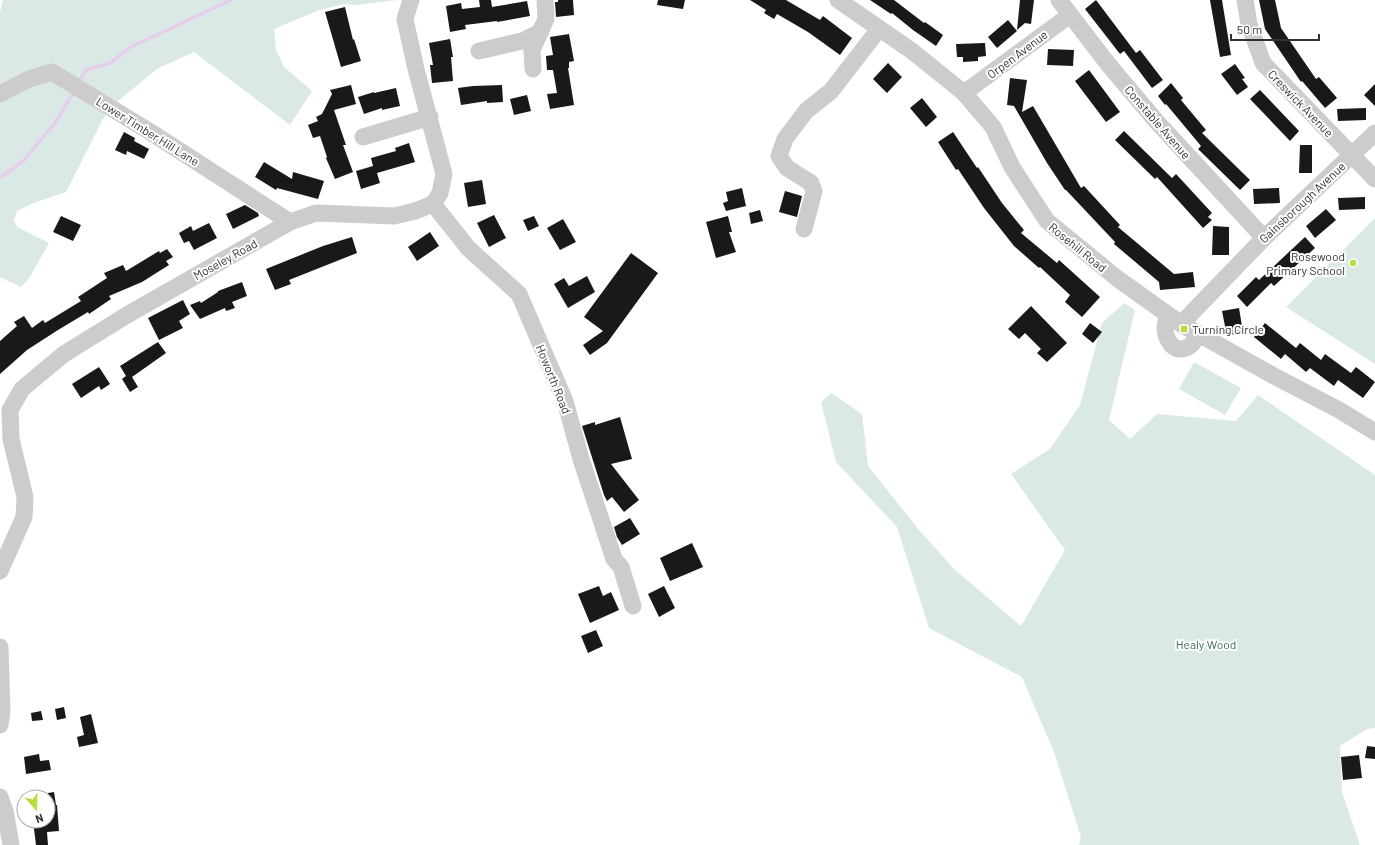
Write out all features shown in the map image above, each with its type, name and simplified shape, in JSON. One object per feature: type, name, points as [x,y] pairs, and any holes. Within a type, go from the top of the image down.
[{"type":"street","points":[[411,0],[405,19],[416,69],[444,174],[440,193],[433,204]]},
{"type":"street","points":[[533,69],[532,50],[546,19],[545,0]]},
{"type":"street","name":"Rosehill Road","points":[[838,0],[912,51],[964,93],[993,127],[1012,167],[1046,221],[1124,284],[1199,334],[1339,410],[1375,432]]},
{"type":"street","name":"Constable Avenue","points":[[1059,0],[1108,64],[1157,122],[1264,238]]},
{"type":"street","name":"Creswick Avenue","points":[[1245,0],[1249,24],[1263,63],[1375,179]]},
{"type":"street","name":"Orpen Avenue","points":[[964,93],[1070,15]]},
{"type":"street","points":[[804,229],[814,191],[811,183],[787,168],[779,156],[785,139],[806,111],[831,91],[880,29]]},
{"type":"street","points":[[479,51],[522,41],[540,32]]},
{"type":"street","name":"Lower Timber Hill Lane","points":[[0,94],[29,79],[52,72],[152,133],[290,222]]},
{"type":"street","points":[[363,137],[430,117]]},
{"type":"street","name":"Gainsborough Avenue","points":[[1175,319],[1264,238],[1375,133]]},
{"type":"street","name":"Moseley Road","points":[[0,571],[24,516],[25,497],[11,439],[10,410],[22,389],[64,354],[192,277],[290,222],[316,214],[394,216],[415,211],[433,204]]},
{"type":"street","name":"Howorth Road","points":[[433,204],[468,249],[519,294],[565,401],[581,459],[614,559],[621,567],[633,606]]},
{"type":"street","points":[[1175,319],[1165,327],[1170,344],[1177,349],[1186,348],[1194,343],[1199,334]]},
{"type":"street","points":[[0,647],[2,711],[0,725]]},
{"type":"street","points":[[0,797],[5,811],[11,845]]},
{"type":"green space","points":[[3,0],[398,0],[356,5],[343,4],[317,11],[274,29],[276,50],[284,67],[312,91],[290,125],[194,52],[157,69],[117,102],[103,119],[66,192],[31,204],[17,211],[14,220],[17,227],[49,243],[28,280],[21,287],[0,277],[0,12]]},
{"type":"green space","name":"Rosewood Primary School","points":[[1375,218],[1375,364],[1286,307]]},
{"type":"green space","name":"Healy Wood","points":[[1124,303],[1135,310],[1109,420],[1130,439],[1157,414],[1236,421],[1258,395],[1375,475],[1375,728],[1367,729],[1340,746],[1342,792],[1360,845],[1079,845],[1081,837],[1054,752],[1022,677],[929,628],[897,527],[836,462],[821,402],[831,393],[862,414],[868,466],[919,530],[954,569],[1021,626],[1065,550],[1011,474],[1050,449],[1080,405],[1102,323]]},
{"type":"green space","points":[[1194,362],[1241,388],[1225,415],[1179,389]]},
{"type":"building","points":[[479,0],[491,0],[492,7],[527,1],[530,16],[497,22],[465,25],[466,29],[450,32],[446,6],[461,3],[462,9],[480,7]]},
{"type":"building","points":[[558,0],[573,0],[574,15],[556,17],[555,2],[558,2]]},
{"type":"building","points":[[658,0],[685,0],[683,9],[657,5]]},
{"type":"building","points":[[750,0],[786,0],[820,20],[823,16],[852,38],[840,55],[808,32],[777,14],[774,19],[764,13],[766,10]]},
{"type":"building","points":[[870,0],[894,0],[924,23],[925,22],[943,35],[936,46],[892,13],[891,14]]},
{"type":"building","points":[[1020,0],[1034,0],[1031,24],[1025,23],[1017,30]]},
{"type":"building","points":[[1096,0],[1136,53],[1140,50],[1163,80],[1152,88],[1124,51],[1120,54],[1085,9]]},
{"type":"building","points":[[1210,0],[1222,0],[1231,55],[1220,57]]},
{"type":"building","points":[[1259,0],[1275,0],[1281,28],[1316,79],[1319,77],[1337,98],[1325,108],[1302,81],[1301,82],[1265,29]]},
{"type":"building","points":[[345,7],[353,40],[354,39],[361,61],[341,67],[325,12]]},
{"type":"building","points":[[1008,20],[1017,31],[997,48],[988,37]]},
{"type":"building","points":[[569,34],[574,61],[569,62],[568,68],[574,105],[550,109],[547,94],[557,93],[553,70],[547,70],[546,56],[553,55],[550,37]]},
{"type":"building","points":[[450,39],[453,57],[451,57],[453,81],[432,83],[430,65],[433,65],[429,43]]},
{"type":"building","points":[[985,43],[986,56],[978,57],[978,61],[963,62],[963,57],[957,57],[956,44]]},
{"type":"building","points":[[1048,49],[1074,50],[1073,66],[1047,65]]},
{"type":"building","points":[[888,63],[902,77],[887,93],[873,79]]},
{"type":"building","points":[[1235,64],[1245,78],[1242,79],[1248,87],[1237,95],[1221,74]]},
{"type":"building","points":[[1089,70],[1120,112],[1106,122],[1075,81]]},
{"type":"building","points":[[1010,78],[1027,80],[1022,112],[1033,106],[1081,188],[1084,186],[1120,225],[1118,227],[1174,274],[1193,272],[1195,287],[1160,290],[1159,282],[1114,244],[1115,242],[1065,190],[1047,163],[1014,106],[1007,105]]},
{"type":"building","points":[[1171,83],[1183,98],[1181,100],[1206,130],[1202,133],[1250,180],[1240,190],[1198,149],[1201,146],[1158,96]]},
{"type":"building","points":[[1375,84],[1375,106],[1364,95]]},
{"type":"building","points":[[351,85],[356,104],[334,110],[346,145],[343,145],[353,172],[335,179],[326,158],[327,157],[320,136],[313,138],[308,125],[318,121],[316,117],[322,114],[332,94],[330,90]]},
{"type":"building","points":[[502,85],[503,102],[487,103],[487,101],[461,105],[458,88]]},
{"type":"building","points":[[396,88],[400,106],[382,110],[382,108],[364,114],[358,97]]},
{"type":"building","points":[[1260,90],[1299,131],[1290,141],[1250,99]]},
{"type":"building","points":[[527,95],[531,111],[514,115],[510,99]]},
{"type":"building","points":[[922,98],[937,117],[926,127],[910,108]]},
{"type":"building","points":[[1366,108],[1366,120],[1338,121],[1337,109]]},
{"type":"building","points":[[1124,131],[1172,178],[1176,174],[1212,213],[1208,217],[1212,220],[1203,228],[1157,177],[1155,179],[1115,140]]},
{"type":"building","points":[[124,132],[135,138],[134,141],[149,149],[144,159],[127,151],[126,155],[115,150]]},
{"type":"building","points":[[953,132],[1002,203],[1024,230],[1021,233],[1057,263],[1059,260],[1100,297],[1082,317],[1065,302],[1070,295],[1040,267],[1039,268],[1014,246],[984,208],[958,169],[956,170],[938,142]]},
{"type":"building","points":[[409,143],[415,162],[377,173],[380,183],[361,189],[356,171],[373,166],[371,158],[396,151],[395,148]]},
{"type":"building","points":[[1300,145],[1312,145],[1312,173],[1299,173]]},
{"type":"building","points":[[264,162],[292,179],[293,172],[324,181],[318,199],[277,188],[276,190],[255,177]]},
{"type":"building","points":[[482,180],[486,204],[468,207],[464,183]]},
{"type":"building","points":[[742,188],[746,206],[726,211],[723,203],[728,201],[726,192]]},
{"type":"building","points":[[1279,188],[1280,203],[1254,204],[1253,189]]},
{"type":"building","points":[[785,191],[802,196],[797,217],[779,212]]},
{"type":"building","points":[[1365,197],[1365,209],[1339,210],[1338,198]]},
{"type":"building","points":[[245,205],[258,213],[259,216],[233,229],[226,214]]},
{"type":"building","points":[[1326,209],[1336,220],[1315,238],[1306,226]]},
{"type":"building","points":[[760,210],[763,221],[751,224],[749,213]]},
{"type":"building","points":[[494,215],[506,238],[489,247],[477,223]]},
{"type":"building","points":[[61,216],[81,225],[73,241],[53,232]]},
{"type":"building","points":[[534,216],[539,226],[528,231],[523,220]]},
{"type":"building","points":[[728,216],[732,232],[729,232],[736,252],[716,258],[706,222]]},
{"type":"building","points":[[563,219],[576,242],[560,250],[547,228]]},
{"type":"building","points":[[209,223],[217,238],[194,250],[189,241],[184,243],[179,233],[191,226],[193,231]]},
{"type":"building","points":[[1213,226],[1229,227],[1229,255],[1212,255]]},
{"type":"building","points":[[430,232],[439,246],[417,261],[408,247]]},
{"type":"building","points":[[352,237],[357,253],[289,280],[291,284],[275,290],[266,269],[323,246]]},
{"type":"building","points":[[1305,237],[1315,248],[1274,286],[1271,283],[1247,307],[1237,296],[1256,277],[1259,280]]},
{"type":"building","points":[[167,249],[173,257],[166,261],[169,265],[142,282],[109,296],[111,299],[89,314],[88,312],[27,350],[0,374],[0,341],[17,326],[14,322],[24,316],[32,328],[43,320],[45,323],[81,301],[78,297],[107,278],[104,273],[123,265],[126,271],[159,251],[160,253]]},
{"type":"building","points":[[631,253],[658,273],[607,343],[590,355],[583,345],[603,331],[584,317]]},
{"type":"building","points":[[587,276],[595,292],[568,308],[554,284],[564,278],[569,286]]},
{"type":"building","points":[[242,282],[247,296],[232,302],[235,308],[226,311],[225,308],[200,319],[190,305],[200,301],[201,303],[218,291]]},
{"type":"building","points":[[183,300],[190,314],[179,321],[183,328],[159,340],[148,318]]},
{"type":"building","points":[[1031,306],[1067,343],[1047,362],[1037,353],[1041,349],[1025,333],[1019,339],[1008,329]]},
{"type":"building","points":[[1239,308],[1243,332],[1227,336],[1222,311]]},
{"type":"building","points":[[1090,323],[1102,332],[1093,343],[1082,334]]},
{"type":"building","points":[[1265,323],[1296,348],[1300,343],[1321,360],[1325,354],[1351,373],[1356,367],[1375,382],[1363,398],[1338,380],[1334,386],[1310,368],[1306,372],[1285,354],[1281,359],[1254,337]]},
{"type":"building","points":[[158,342],[166,353],[132,377],[138,387],[130,392],[122,379],[126,376],[120,366]]},
{"type":"building","points":[[99,367],[110,384],[101,390],[99,386],[81,398],[72,384]]},
{"type":"building","points":[[620,417],[632,459],[611,464],[639,500],[624,512],[612,497],[607,501],[604,495],[582,426],[595,422],[595,425]]},
{"type":"building","points":[[630,518],[640,534],[622,545],[617,537],[614,527]]},
{"type":"building","points":[[692,543],[703,567],[670,581],[660,558]]},
{"type":"building","points":[[599,586],[603,596],[611,592],[619,610],[590,623],[578,594]]},
{"type":"building","points":[[664,586],[675,608],[659,617],[648,594]]},
{"type":"building","points":[[596,630],[603,646],[588,653],[581,636]]},
{"type":"building","points":[[64,707],[66,718],[57,720],[55,709]]},
{"type":"building","points":[[41,711],[43,720],[32,721],[31,713]]},
{"type":"building","points":[[91,714],[98,743],[79,747],[77,737],[84,735],[80,717]]},
{"type":"building","points":[[1367,746],[1375,747],[1375,759],[1365,758]]},
{"type":"building","points":[[39,754],[40,761],[49,760],[51,770],[26,774],[24,757]]},
{"type":"building","points":[[1359,755],[1362,778],[1343,780],[1341,757]]},
{"type":"building","points":[[57,805],[59,831],[47,832],[48,845],[36,845],[34,829],[56,829]]},
{"type":"waterway","points":[[81,78],[86,70],[110,63],[131,47],[231,0]]},
{"type":"waterway","points":[[0,178],[24,160],[55,123],[72,95]]},
{"type":"place","name":"Rosewood Primary School","points":[[1353,263]]},
{"type":"place","name":"Turning Circle","points":[[1184,329]]}]
